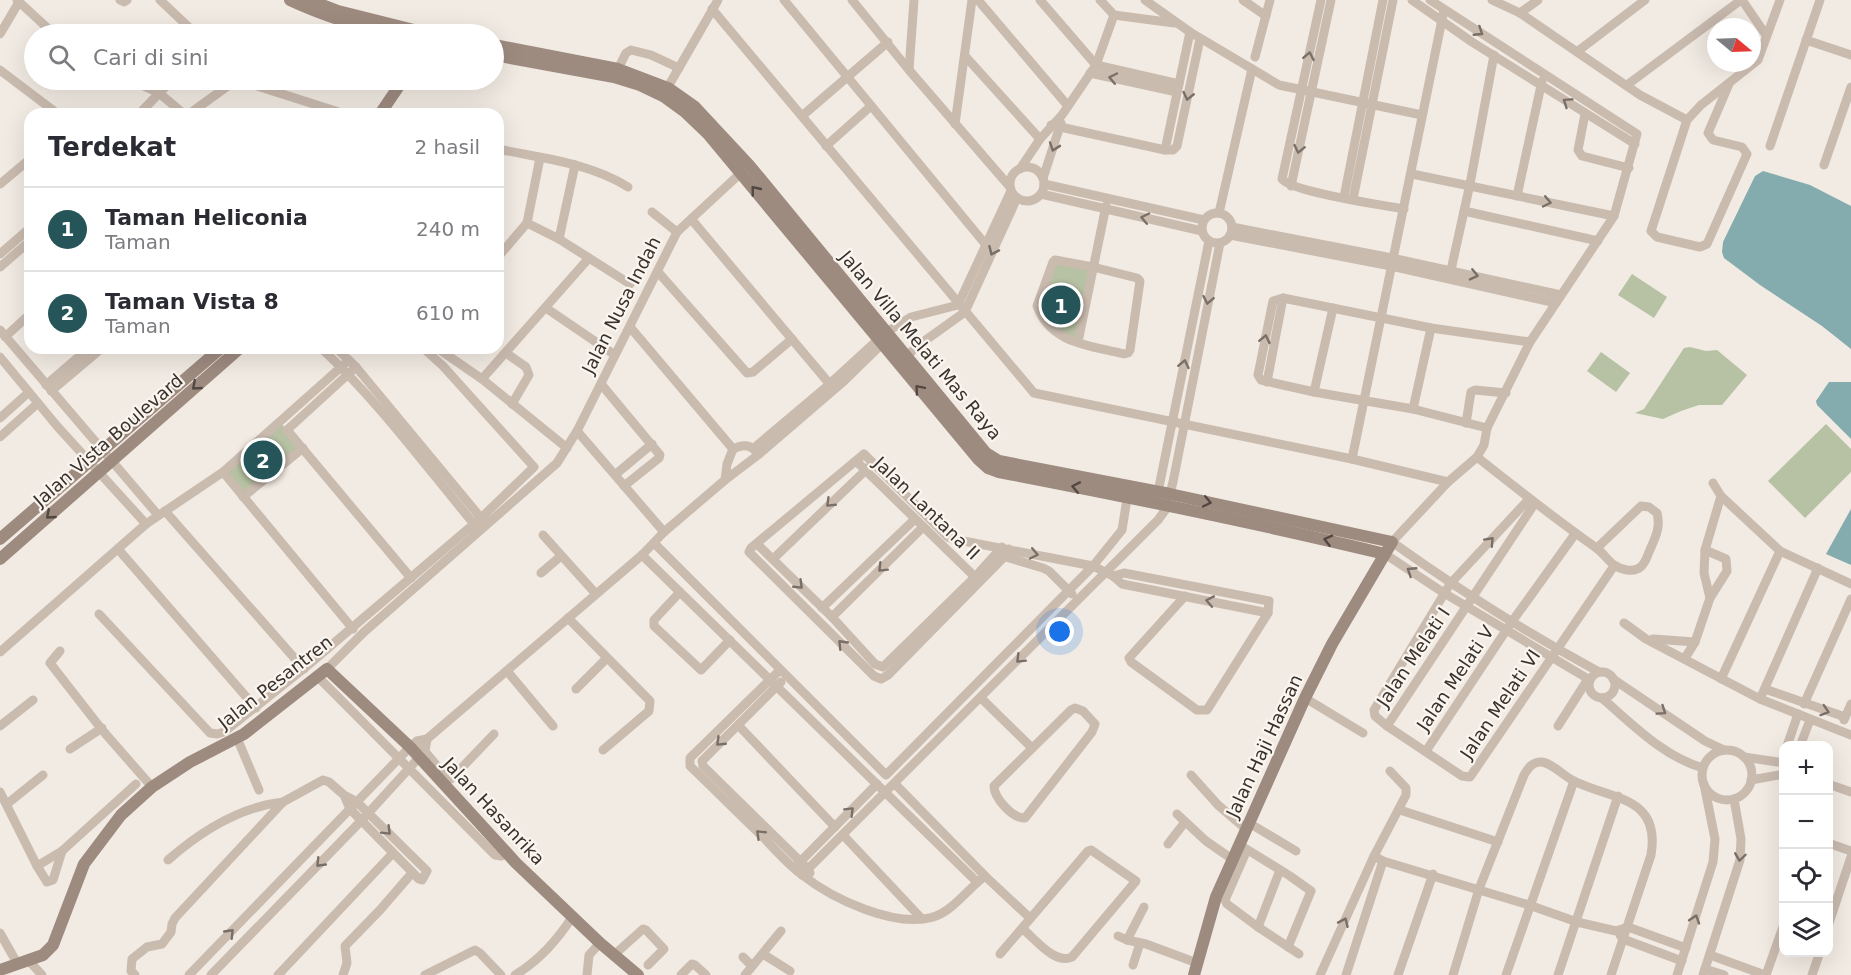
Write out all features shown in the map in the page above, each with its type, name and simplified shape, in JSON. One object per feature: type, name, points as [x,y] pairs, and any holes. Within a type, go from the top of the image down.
[{"type":"street","points":[[120,0],[123,2],[127,0]]},
{"type":"street","points":[[160,0],[185,24]]},
{"type":"street","points":[[290,0],[314,3],[387,24]]},
{"type":"street","points":[[665,92],[718,0]]},
{"type":"street","points":[[784,0],[986,245]]},
{"type":"street","points":[[852,0],[1022,201],[1032,201],[1041,195],[1202,231],[1209,241],[1220,243]]},
{"type":"street","points":[[909,70],[914,0]]},
{"type":"street","points":[[955,124],[972,0]]},
{"type":"street","points":[[978,0],[1068,106]]},
{"type":"street","points":[[1040,0],[1096,64],[1178,88]]},
{"type":"street","points":[[1100,0],[1114,15],[1176,24]]},
{"type":"street","points":[[1145,0],[1176,24],[1278,85],[1422,115]]},
{"type":"street","points":[[1243,0],[1266,16]]},
{"type":"street","points":[[1255,57],[1270,0]]},
{"type":"street","points":[[1321,0],[1291,186],[1404,209]]},
{"type":"street","points":[[1307,91],[1331,0]]},
{"type":"street","points":[[1348,198],[1367,103],[1383,0]]},
{"type":"street","points":[[1367,103],[1393,0]]},
{"type":"street","points":[[1412,0],[1585,114],[1635,144]]},
{"type":"street","points":[[1430,0],[1635,132],[1638,137],[1614,216],[1530,342],[1487,428],[1484,446],[1478,457],[1448,482],[1392,542],[1450,584],[1469,602],[1554,652],[1599,672],[1607,673],[1705,741],[1724,750],[1737,752],[1744,757],[1751,769],[1751,780],[1743,794],[1734,799],[1720,799],[1713,796],[1704,784]]},
{"type":"street","points":[[1492,0],[1520,13],[1578,51],[1602,70],[1687,120]]},
{"type":"street","points":[[1520,13],[1538,0]]},
{"type":"street","points":[[1578,51],[1645,0]]},
{"type":"street","points":[[1627,85],[1742,0],[1766,35]]},
{"type":"street","points":[[1729,84],[1708,133],[1709,137],[1742,147],[1747,154],[1707,244],[1700,247],[1657,237],[1651,231],[1687,120],[1701,105],[1758,60],[1780,0]]},
{"type":"street","points":[[1770,146],[1820,0]]},
{"type":"street","points":[[0,34],[18,1],[43,24]]},
{"type":"street","points":[[314,3],[364,24]]},
{"type":"street","points":[[712,9],[1034,393],[1352,459],[1448,482]]},
{"type":"street","points":[[1352,459],[1444,10]]},
{"type":"street","points":[[1041,195],[1056,126],[1096,64],[1114,15]]},
{"type":"street","points":[[1165,150],[1190,32]]},
{"type":"street","points":[[903,360],[962,309],[1013,192],[1012,176],[1020,169],[1040,138],[1056,126],[1165,150],[1173,150],[1177,146],[1200,39]]},
{"type":"street","points":[[1806,40],[1851,55]]},
{"type":"street","points":[[802,116],[888,42]]},
{"type":"street","name":"Jalan Villa Melati Mas Raya","points":[[504,47],[618,69],[695,108],[883,338],[1001,467],[1299,527],[1392,542]]},
{"type":"street","points":[[618,69],[626,53],[631,50],[651,55],[679,68]]},
{"type":"street","points":[[1451,270],[1470,186],[1494,55]]},
{"type":"street","points":[[965,56],[1040,138]]},
{"type":"street","name":"Jalan Villa Melati Mas Raya","points":[[504,57],[614,78],[665,92]]},
{"type":"street","points":[[0,69],[24,88]]},
{"type":"street","points":[[1219,213],[1252,69]]},
{"type":"street","points":[[1090,73],[1178,88]]},
{"type":"street","points":[[1517,196],[1544,74]]},
{"type":"street","points":[[1824,165],[1851,87]]},
{"type":"street","points":[[27,90],[50,108]]},
{"type":"street","points":[[152,90],[177,108]]},
{"type":"street","points":[[145,108],[162,90]]},
{"type":"street","points":[[197,108],[223,90]]},
{"type":"street","points":[[269,90],[326,108]]},
{"type":"street","points":[[384,108],[396,90]]},
{"type":"street","points":[[826,146],[871,106]]},
{"type":"street","points":[[1585,114],[1579,153],[1582,156],[1629,168]]},
{"type":"street","points":[[504,150],[575,165],[615,178],[628,187]]},
{"type":"street","points":[[504,250],[527,223],[540,158]]},
{"type":"street","points":[[0,184],[24,164]]},
{"type":"street","points":[[559,239],[575,165]]},
{"type":"street","name":"Jalan Nusa Indah","points":[[564,452],[577,431],[677,232],[745,169]]},
{"type":"street","points":[[1020,169],[1036,170],[1043,181],[1204,220]]},
{"type":"street","points":[[1412,174],[1614,216]]},
{"type":"street","points":[[962,309],[986,245],[1013,192]]},
{"type":"street","points":[[1078,342],[1107,198]]},
{"type":"street","points":[[1464,211],[1598,241]]},
{"type":"street","points":[[652,212],[677,232]]},
{"type":"street","points":[[1202,231],[1204,220],[1214,213],[1219,213],[1228,218],[1231,231]]},
{"type":"street","points":[[692,220],[832,386]]},
{"type":"street","points":[[527,223],[559,239],[630,284]]},
{"type":"street","points":[[1231,231],[1392,262],[1558,299]]},
{"type":"street","points":[[805,872],[1077,601],[1109,574],[1158,520],[1185,424],[1220,243],[1231,231]]},
{"type":"street","points":[[0,254],[24,233]]},
{"type":"street","points":[[1163,499],[1172,422],[1209,241]]},
{"type":"street","points":[[0,267],[24,246]]},
{"type":"street","points":[[482,379],[589,258]]},
{"type":"street","points":[[1055,260],[1092,267],[1137,278],[1140,281],[1130,350],[1124,354],[1078,342],[1059,336],[1038,310],[1037,300],[1053,262],[1055,260]]},
{"type":"street","points":[[1392,262],[1451,270],[1558,299]]},
{"type":"street","points":[[658,272],[747,373],[753,372],[792,339]]},
{"type":"street","points":[[1487,428],[1413,409],[1314,392],[1258,378],[1273,301],[1283,298],[1431,328],[1530,342]]},
{"type":"street","points":[[546,308],[615,355]]},
{"type":"street","points":[[1314,392],[1333,308]]},
{"type":"street","points":[[189,975],[400,759],[642,555],[664,532],[832,386],[883,338],[911,317],[962,309]]},
{"type":"street","points":[[24,318],[3,333],[106,456],[162,513],[304,669]]},
{"type":"street","points":[[630,327],[733,449]]},
{"type":"street","points":[[1413,409],[1431,328]]},
{"type":"street","points":[[506,353],[526,367],[530,375],[512,404]]},
{"type":"street","points":[[49,388],[83,354]]},
{"type":"street","points":[[49,388],[94,354]]},
{"type":"street","name":"Jalan Vista Boulevard","points":[[0,559],[215,354]]},
{"type":"street","name":"Jalan Vista Boulevard","points":[[106,456],[233,354]]},
{"type":"street","points":[[330,354],[353,371],[477,521]]},
{"type":"street","points":[[340,354],[346,364]]},
{"type":"street","points":[[99,614],[210,733],[224,732],[256,708],[353,629],[533,470],[534,465],[430,354]]},
{"type":"street","points":[[446,354],[482,379],[564,452]]},
{"type":"street","points":[[0,357],[28,393],[146,524]]},
{"type":"street","points":[[0,652],[146,524],[223,472],[346,364]]},
{"type":"street","points":[[353,371],[287,428],[411,578]]},
{"type":"street","points":[[601,384],[660,455],[624,486]]},
{"type":"street","points":[[1466,423],[1474,390],[1506,393]]},
{"type":"street","points":[[0,418],[28,393]]},
{"type":"street","points":[[0,437],[38,403]]},
{"type":"street","points":[[577,431],[664,532]]},
{"type":"street","points":[[615,474],[652,444]]},
{"type":"street","points":[[725,480],[727,464],[733,449],[744,445],[756,452]]},
{"type":"street","points":[[243,497],[303,448]]},
{"type":"street","name":"Jalan Pesantren","points":[[3,970],[43,955],[53,945],[84,864],[121,815],[152,787],[190,762],[237,738],[324,674],[364,632],[564,452]]},
{"type":"street","name":"Jalan Lantana II","points":[[975,577],[856,461],[865,454],[948,537],[1003,552],[1093,566],[1122,584],[1268,613]]},
{"type":"street","points":[[1478,457],[1575,534],[1597,548],[1614,566],[1630,571],[1639,569],[1645,563],[1659,528],[1657,513],[1649,507],[1641,506],[1597,548]]},
{"type":"street","points":[[856,461],[749,552],[874,676],[881,679]]},
{"type":"street","points":[[772,559],[873,463]]},
{"type":"street","name":"Jalan Vista Boulevard","points":[[0,539],[94,467]]},
{"type":"street","points":[[223,472],[353,629]]},
{"type":"street","points":[[1713,483],[1721,496],[1780,550],[1851,584]]},
{"type":"street","points":[[654,543],[886,775],[1093,566],[1122,530],[1128,492]]},
{"type":"street","points":[[1710,598],[1704,573],[1705,550],[1721,496]]},
{"type":"street","points":[[1426,751],[1387,726],[1375,716],[1374,710],[1450,584],[1532,501]]},
{"type":"street","name":"Jalan Melati I","points":[[1387,726],[1532,501]]},
{"type":"street","points":[[822,608],[915,519]]},
{"type":"street","points":[[832,617],[923,527]]},
{"type":"street","name":"Jalan Villa Melati Mas Raya","points":[[1299,527],[1385,554]]},
{"type":"street","name":"Jalan Melati V","points":[[1426,751],[1575,534]]},
{"type":"street","points":[[543,535],[596,594]]},
{"type":"street","name":"Jalan Haji Hassan","points":[[1196,969],[1216,897],[1232,859],[1243,847],[1247,826],[1305,698],[1332,644],[1392,542]]},
{"type":"street","points":[[757,544],[832,617],[875,664],[883,667]]},
{"type":"street","points":[[118,549],[256,708]]},
{"type":"street","points":[[1685,658],[1695,642],[1710,598],[1727,571],[1726,559],[1705,550]]},
{"type":"street","points":[[1721,679],[1780,550]]},
{"type":"street","points":[[881,679],[888,675],[1003,552]]},
{"type":"street","points":[[881,679],[883,667],[1003,552]]},
{"type":"street","name":"Jalan Lantana II","points":[[1003,552],[1043,568],[1070,590],[1077,601]]},
{"type":"street","points":[[1385,554],[1444,593],[1469,602]]},
{"type":"street","points":[[642,555],[886,793],[981,879],[1030,918]]},
{"type":"street","points":[[541,573],[561,556]]},
{"type":"street","name":"Jalan Melati VI","points":[[1426,751],[1462,776],[1470,777],[1614,566]]},
{"type":"street","points":[[1760,699],[1818,568]]},
{"type":"street","points":[[1109,574],[1124,573],[1269,601],[1268,613],[1208,710],[1202,711],[1188,703],[1129,658],[1185,596]]},
{"type":"street","points":[[680,592],[654,620],[654,626],[701,670],[730,640]]},
{"type":"street","points":[[1804,704],[1851,599]]},
{"type":"street","points":[[568,618],[650,701],[649,711],[603,750]]},
{"type":"street","points":[[1624,623],[1646,639],[1760,699],[1851,735]]},
{"type":"street","points":[[1646,639],[1695,642]]},
{"type":"street","points":[[60,651],[50,663],[152,787]]},
{"type":"street","points":[[1554,652],[1589,680],[1591,692],[1602,698],[1643,733],[1687,764],[1703,768]]},
{"type":"street","points":[[576,689],[607,658]]},
{"type":"street","points":[[507,670],[554,726]]},
{"type":"street","points":[[1558,726],[1589,680],[1599,672]]},
{"type":"street","points":[[689,761],[783,673]]},
{"type":"street","points":[[324,674],[400,759],[495,855],[507,854]]},
{"type":"street","name":"Jalan Hasanrika","points":[[324,674],[418,743],[422,754],[507,854],[600,944],[638,975]]},
{"type":"street","points":[[1602,698],[1613,692],[1615,687],[1613,679]]},
{"type":"street","points":[[689,761],[702,761],[773,683]]},
{"type":"street","points":[[1765,689],[1845,717]]},
{"type":"street","points":[[981,698],[1032,748]]},
{"type":"street","points":[[1305,698],[1364,733]]},
{"type":"street","points":[[0,726],[33,700]]},
{"type":"street","points":[[1839,731],[1851,704]]},
{"type":"street","points":[[1075,708],[1083,711],[1095,724],[1092,732],[1022,819],[1005,806],[994,788],[1032,748],[1075,708]]},
{"type":"street","points":[[1790,741],[1798,714]]},
{"type":"street","points":[[1802,741],[1810,720]]},
{"type":"street","points":[[738,724],[835,827]]},
{"type":"street","points":[[70,749],[102,728]]},
{"type":"street","points":[[418,743],[422,754],[451,779],[494,734]]},
{"type":"street","points":[[927,734],[936,743]]},
{"type":"street","points":[[237,738],[259,790]]},
{"type":"street","points":[[1677,975],[1714,856],[1715,839],[1703,768],[1711,756],[1724,750]]},
{"type":"street","points":[[211,975],[361,821],[422,754]]},
{"type":"street","points":[[1744,757],[1779,761]]},
{"type":"street","points":[[689,761],[690,766],[813,881],[836,897],[858,907],[894,918],[922,919],[936,916],[981,879]]},
{"type":"street","points":[[702,761],[703,766],[797,865]]},
{"type":"street","points":[[1453,975],[1479,889],[1524,775],[1529,767],[1543,762],[1574,781],[1618,796],[1642,809],[1650,824],[1653,843],[1651,855],[1611,975]]},
{"type":"street","points":[[1320,975],[1374,856],[1400,810],[1407,791],[1389,771]]},
{"type":"street","points":[[7,804],[43,775]]},
{"type":"street","points":[[1191,775],[1218,805],[1247,826],[1296,851]]},
{"type":"street","points":[[1751,780],[1779,775]]},
{"type":"street","points":[[135,975],[131,971],[132,959],[147,947],[162,944],[171,932],[171,924],[175,918],[283,802],[323,780],[357,802],[428,872],[422,880],[412,873],[361,821],[350,809],[344,795]]},
{"type":"street","points":[[1506,975],[1574,781]]},
{"type":"street","points":[[37,866],[62,850],[136,784]]},
{"type":"street","points":[[797,865],[877,784]]},
{"type":"street","points":[[895,784],[981,879]]},
{"type":"street","points":[[1833,785],[1851,792]]},
{"type":"street","points":[[0,792],[45,881],[52,881],[62,850]]},
{"type":"street","points":[[1558,975],[1618,796]]},
{"type":"street","points":[[1724,975],[1704,972],[1740,860],[1741,839],[1734,799]]},
{"type":"street","points":[[168,860],[208,829],[262,805],[283,802]]},
{"type":"street","points":[[1400,810],[1498,842]]},
{"type":"street","points":[[1177,814],[1206,841],[1232,859]]},
{"type":"street","points":[[1168,844],[1185,822]]},
{"type":"street","points":[[843,835],[922,919]]},
{"type":"street","points":[[1833,845],[1851,851]]},
{"type":"street","points":[[1288,947],[1311,891],[1243,847],[1225,900],[1230,907],[1258,927],[1288,947],[1299,954]]},
{"type":"street","points":[[1000,954],[1091,850],[1136,881],[1068,959],[1060,959],[1023,929]]},
{"type":"street","points":[[278,975],[393,853]]},
{"type":"street","points":[[1374,856],[1383,861],[1529,904],[1577,922],[1616,931],[1628,927],[1686,948]]},
{"type":"street","points":[[1833,911],[1851,857]]},
{"type":"street","points":[[1346,975],[1383,861]]},
{"type":"street","points":[[1258,927],[1280,870]]},
{"type":"street","points":[[344,975],[347,963],[345,946],[412,873]]},
{"type":"street","points":[[1398,975],[1432,874]]},
{"type":"street","points":[[1144,907],[1123,938],[1167,952],[1196,969]]},
{"type":"street","points":[[519,974],[538,960],[558,938],[573,916]]},
{"type":"street","points":[[615,954],[643,929],[664,949],[648,965]]},
{"type":"street","points":[[745,975],[781,931]]},
{"type":"street","points":[[1616,931],[1623,939],[1682,960]]},
{"type":"street","points":[[1,937],[23,962],[42,975]]},
{"type":"street","points":[[1710,956],[1766,975],[1779,938]]},
{"type":"street","points":[[1132,965],[1140,943]]},
{"type":"street","points":[[587,975],[589,955],[600,944]]},
{"type":"street","points":[[427,974],[475,950],[501,975]]},
{"type":"street","points":[[763,954],[790,971]]},
{"type":"street","points":[[743,957],[752,966]]},
{"type":"street","points":[[1812,975],[1818,957]]},
{"type":"street","points":[[681,975],[692,964],[706,975]]},
{"type":"green space","points":[[1055,260],[1093,267],[1078,342],[1066,340],[1038,310]]},
{"type":"green space","points":[[1632,274],[1667,297],[1654,318],[1618,295]]},
{"type":"green space","points":[[1690,347],[1706,351],[1717,350],[1747,375],[1722,405],[1699,405],[1663,419],[1635,413],[1644,409],[1684,348]]},
{"type":"green space","points":[[1601,352],[1630,373],[1616,392],[1587,371]]},
{"type":"green space","points":[[280,422],[303,448],[243,497],[223,472]]},
{"type":"green space","points":[[1826,424],[1851,449],[1851,472],[1805,518],[1768,481]]},
{"type":"water","points":[[1763,171],[1810,185],[1851,206],[1851,349],[1822,326],[1724,258],[1723,242],[1755,176]]},
{"type":"water","points":[[1829,382],[1851,382],[1851,439],[1817,405],[1816,401]]},
{"type":"water","points":[[1851,509],[1851,565],[1826,554]]},
{"type":"place","name":"Taman Heliconia","points":[[1061,305]]},
{"type":"place","name":"Taman Vista 8","points":[[263,460]]}]
